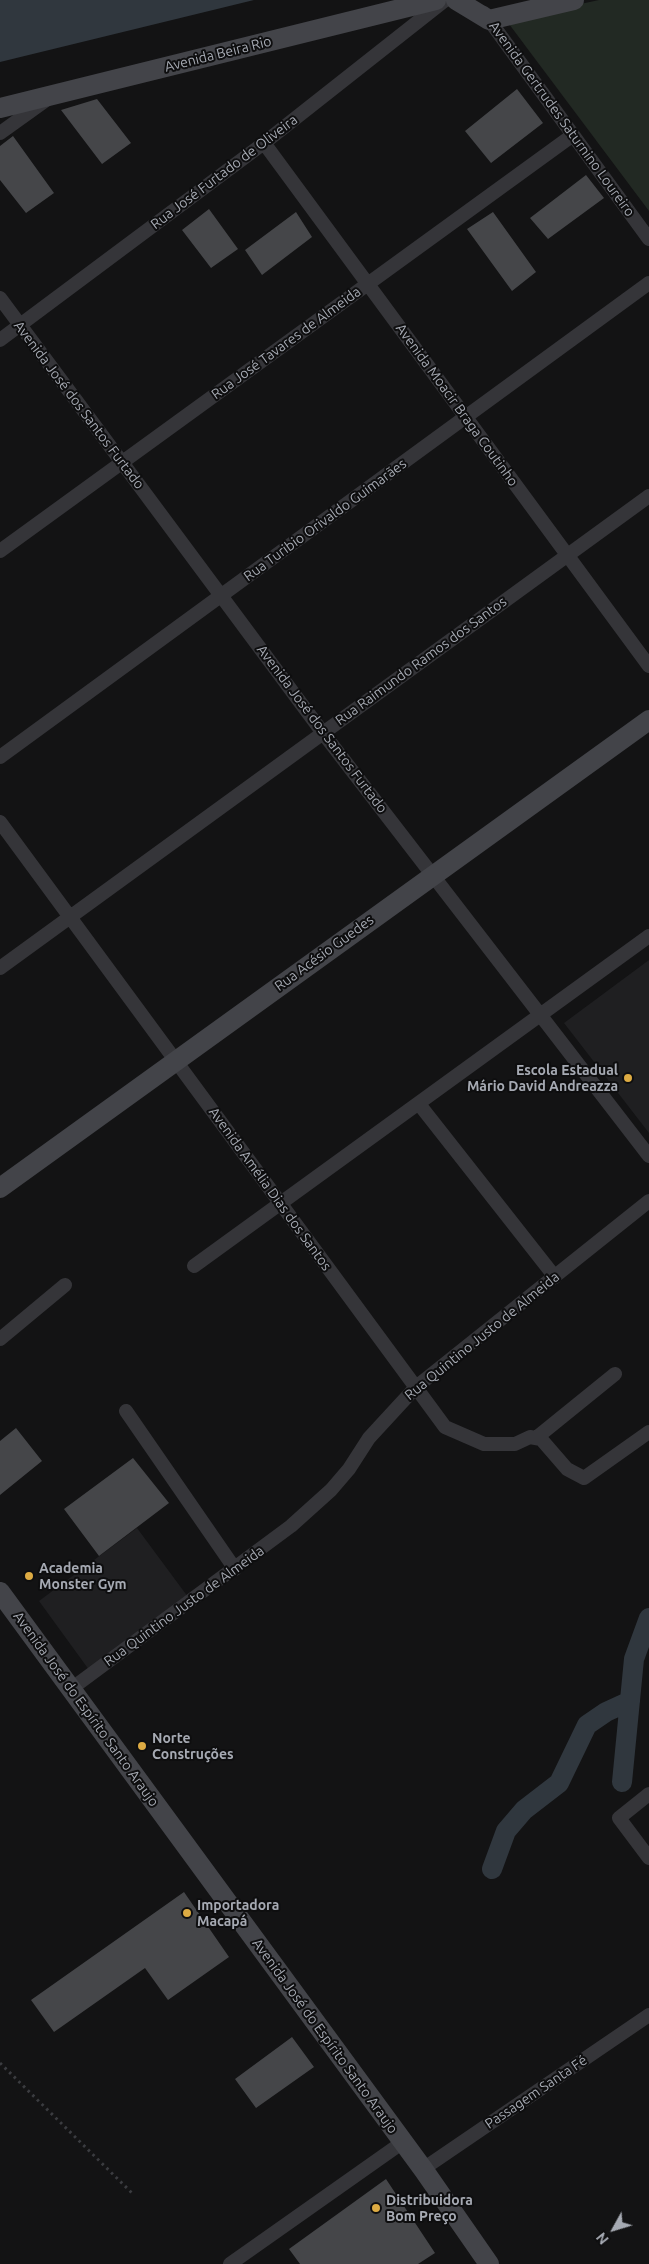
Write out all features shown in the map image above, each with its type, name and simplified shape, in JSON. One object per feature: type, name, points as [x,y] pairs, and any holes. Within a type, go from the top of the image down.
[{"type":"street","name":"Avenida Beira Rio","points":[[0,108],[436,0]]},
{"type":"street","name":"Rua José Furtado de Oliveira","points":[[0,340],[264,143],[445,0]]},
{"type":"street","points":[[456,0],[489,20],[574,0]]},
{"type":"street","name":"Avenida Gertrudes Saturnino Loureiro","points":[[475,0],[649,239]]},
{"type":"street","points":[[0,133],[52,95]]},
{"type":"street","name":"Rua José Tavares de Almeida","points":[[0,551],[573,135]]},
{"type":"street","name":"Avenida Moacir Braga Coutinho","points":[[264,143],[649,666]]},
{"type":"street","name":"Rua Turibio Orivaldo Guimarães","points":[[0,757],[649,283]]},
{"type":"street","name":"Avenida José dos Santos Furtado","points":[[0,298],[323,733],[649,1156]]},
{"type":"street","name":"Rua Raimundo Ramos dos Santos","points":[[0,968],[649,496]]},
{"type":"street","name":"Rua Acésio Guedes","points":[[0,1188],[649,720]]},
{"type":"street","name":"Avenida Amélia Dias dos Santos","points":[[0,822],[445,1427],[484,1444],[515,1444],[530,1437],[536,1438]]},
{"type":"street","points":[[194,1266],[649,936]]},
{"type":"street","points":[[419,1104],[555,1277]]},
{"type":"street","name":"Rua Quintino Justo de Almeida","points":[[71,1689],[291,1526],[331,1490],[349,1469],[370,1438],[416,1388],[649,1201]]},
{"type":"street","points":[[0,1339],[65,1285]]},
{"type":"street","points":[[536,1438],[615,1374]]},
{"type":"street","points":[[126,1411],[235,1569]]},
{"type":"street","points":[[536,1438],[541,1439],[568,1469],[584,1478],[649,1432]]},
{"type":"street","name":"Avenida José do Espírito Santo Araujo","points":[[0,1592],[423,2169],[490,2264]]},
{"type":"street","points":[[649,1794],[619,1818],[649,1858]]},
{"type":"street","name":"Passagem Santa Fé","points":[[423,2169],[649,2015]]},
{"type":"street","points":[[230,2264],[403,2142]]},
{"type":"path","points":[[0,2063],[132,2194]]},
{"type":"shaded area","points":[[0,0],[254,0],[0,62]]},
{"type":"shaded area","points":[[599,0],[649,0],[649,211],[506,20]]},
{"type":"shaded area","name":"Escola Estadual Mário David Andreazza","points":[[649,960],[649,1133],[564,1023]]},
{"type":"shaded area","points":[[137,1528],[191,1601],[92,1674],[39,1601]]},
{"type":"building","points":[[517,89],[543,123],[491,163],[465,131]]},
{"type":"building","points":[[97,99],[131,143],[102,164],[61,110]]},
{"type":"building","points":[[13,136],[54,193],[26,213],[0,180],[0,146]]},
{"type":"building","points":[[586,175],[604,198],[548,239],[530,218]]},
{"type":"building","points":[[209,209],[238,249],[211,268],[182,230]]},
{"type":"building","points":[[296,212],[312,237],[262,275],[245,250]]},
{"type":"building","points":[[493,212],[536,272],[512,291],[467,229]]},
{"type":"building","points":[[16,1428],[42,1461],[0,1495],[0,1441]]},
{"type":"building","points":[[133,1458],[169,1503],[99,1556],[64,1509]]},
{"type":"building","points":[[184,1892],[229,1957],[168,2000],[145,1968],[54,2032],[31,2000]]},
{"type":"building","points":[[292,2037],[314,2067],[256,2108],[235,2079]]},
{"type":"building","name":"Distribuidora Bom Preço","points":[[386,2179],[435,2253],[418,2264],[300,2264],[289,2249]]},
{"type":"waterway","points":[[622,1782],[634,1659],[649,1618]]},
{"type":"waterway","points":[[492,1869],[506,1831],[524,1810],[559,1783],[587,1725],[606,1712],[630,1701]]},
{"type":"place","name":"Escola Estadual Mário David Andreazza","points":[[628,1078]]},
{"type":"place","name":"Academia Monster Gym","points":[[29,1576]]},
{"type":"place","name":"Norte Construções","points":[[142,1746]]},
{"type":"place","name":"Importadora Macapá","points":[[187,1913]]},
{"type":"place","name":"Distribuidora Bom Preço","points":[[376,2208]]}]
